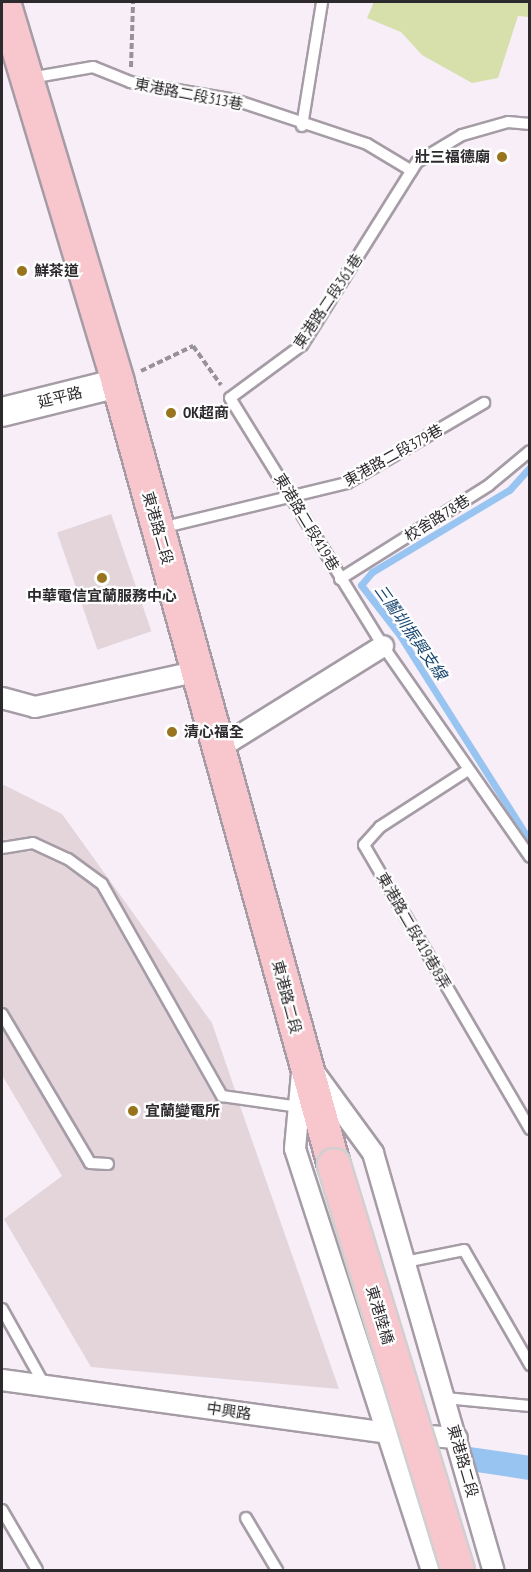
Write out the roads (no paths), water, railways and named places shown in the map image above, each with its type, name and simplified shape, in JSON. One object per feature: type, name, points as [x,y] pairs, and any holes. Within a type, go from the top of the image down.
[{"type":"main road","name":"東港路二段","points":[[4,2],[118,383],[304,1058]]},
{"type":"main road","name":"延平路","points":[[2,412],[118,383]]},
{"type":"main road","name":"東港陸橋","points":[[304,1058],[334,1165],[458,1570]]},
{"type":"street","points":[[220,747],[383,646]]},
{"type":"street","points":[[2,698],[35,706],[199,671]]},
{"type":"street","name":"東港路二段","points":[[304,1058],[295,1149],[432,1570]]},
{"type":"street","name":"東港路二段","points":[[304,1058],[373,1153],[457,1438],[493,1570]]},
{"type":"street","name":"中興路","points":[[2,1380],[387,1433],[457,1438]]},
{"type":"lane","points":[[302,126],[322,2]]},
{"type":"lane","name":"東港路二段313巷","points":[[28,78],[93,67],[130,82],[236,100],[302,126],[367,144],[412,171]]},
{"type":"lane","name":"東港路二段361巷","points":[[230,398],[302,345],[412,171],[434,148],[462,135],[508,122],[530,124]]},
{"type":"lane","name":"東港路二段419巷","points":[[230,398],[383,646],[530,857]]},
{"type":"lane","name":"東港路二段379巷","points":[[158,529],[347,483],[484,404]]},
{"type":"lane","name":"校舍路78巷","points":[[340,579],[489,485],[530,451]]},
{"type":"lane","name":"東港路二段419巷8弄","points":[[468,770],[380,828],[364,845],[528,1122]]},
{"type":"lane","points":[[2,848],[33,843],[68,859],[102,884],[222,1096],[299,1107]]},
{"type":"lane","points":[[2,1014],[90,1163],[108,1164]]},
{"type":"lane","points":[[405,1262],[465,1250],[530,1365]]},
{"type":"lane","points":[[2,1309],[45,1386]]},
{"type":"lane","points":[[445,1398],[530,1406]]},
{"type":"lane","points":[[2,1510],[37,1570]]},
{"type":"lane","points":[[246,1518],[277,1570]]},
{"type":"waterway","name":"三鬮圳振興支線","points":[[530,467],[509,490],[372,572],[361,585],[399,634],[530,841]]},
{"type":"waterway","points":[[470,1459],[530,1468]]},
{"type":"place","name":"壯三福德廟","points":[[502,157]]},
{"type":"place","name":"鮮茶道","points":[[22,271]]},
{"type":"place","name":"OK超商","points":[[171,413]]},
{"type":"place","name":"中華電信宜蘭服務中心","points":[[102,578]]},
{"type":"place","name":"清心福全","points":[[172,732]]},
{"type":"place","name":"宜蘭變電所","points":[[133,1111]]}]
